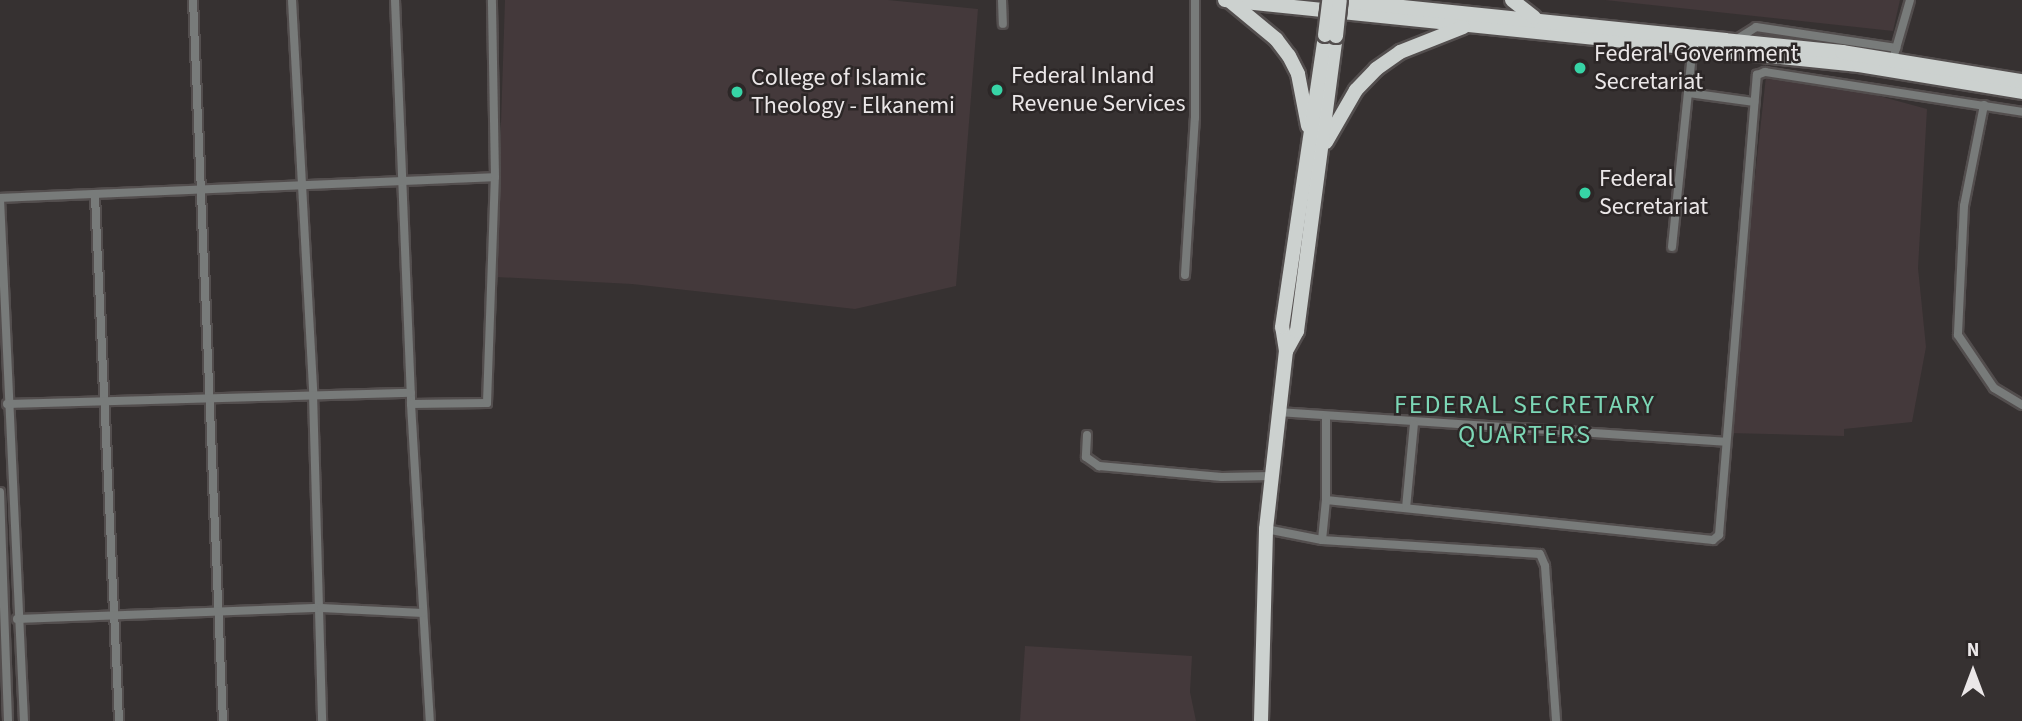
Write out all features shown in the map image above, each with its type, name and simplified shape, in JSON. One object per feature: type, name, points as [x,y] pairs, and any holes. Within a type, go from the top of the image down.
[{"type":"highway","points":[[1227,0],[1276,39],[1289,56],[1305,104],[1316,150]]},
{"type":"highway","points":[[1227,0],[1469,25],[1693,42],[1734,41],[1895,53],[2022,81]]},
{"type":"highway","points":[[1261,721],[1266,529],[1286,351],[1297,331],[1332,0],[1538,20],[1871,67],[2022,92]]},
{"type":"highway","points":[[1330,35],[1340,0]]},
{"type":"highway","points":[[1457,12],[1469,0]]},
{"type":"highway","points":[[1512,0],[1538,20]]},
{"type":"highway","points":[[1316,150],[1356,90],[1376,69],[1400,52],[1469,25]]},
{"type":"street","points":[[193,0],[223,721]]},
{"type":"street","points":[[292,0],[313,394],[321,608],[321,721]]},
{"type":"street","points":[[395,0],[411,404],[430,721]]},
{"type":"street","points":[[411,404],[487,403],[495,177],[492,0]]},
{"type":"street","points":[[1002,0],[1003,24]]},
{"type":"street","points":[[1185,275],[1195,118],[1195,0]]},
{"type":"street","points":[[1895,53],[1910,0]]},
{"type":"street","points":[[1672,247],[1693,42]]},
{"type":"street","points":[[1326,499],[1713,540],[1719,535],[1757,75],[1765,72],[2022,112]]},
{"type":"street","points":[[1689,93],[1754,102]]},
{"type":"street","points":[[1984,105],[1964,206],[1958,335],[1994,388],[2022,405]]},
{"type":"street","points":[[24,721],[7,404],[0,199],[495,177]]},
{"type":"street","points":[[95,196],[117,616],[119,721]]},
{"type":"street","points":[[7,404],[411,393]]},
{"type":"street","points":[[1278,412],[1414,424],[1725,442]]},
{"type":"street","points":[[1321,540],[1326,499],[1325,416]]},
{"type":"street","points":[[1406,508],[1414,424]]},
{"type":"street","points":[[1087,435],[1086,457],[1099,466],[1222,477],[1272,476]]},
{"type":"street","points":[[0,492],[8,721]]},
{"type":"street","points":[[1266,529],[1321,540],[1540,554],[1545,566],[1556,721]]},
{"type":"street","points":[[17,619],[321,608],[423,613]]},
{"type":"shaded area","name":"College of Islamic Theology - Elkanemi","points":[[505,0],[888,0],[978,9],[956,286],[855,309],[632,284],[496,277]]},
{"type":"shaded area","points":[[1605,0],[1900,0],[1893,31]]},
{"type":"shaded area","points":[[1766,76],[1846,87],[1927,109],[1918,268],[1926,347],[1912,422],[1844,429],[1844,436],[1727,433]]},
{"type":"shaded area","points":[[1025,646],[1192,656],[1190,692],[1196,721],[1020,721]]},
{"type":"place","name":"Federal Government Secretariat","points":[[1580,68]]},
{"type":"place","name":"Federal Inland Revenue Services","points":[[997,90]]},
{"type":"place","name":"College of Islamic Theology - Elkanemi","points":[[737,92]]},
{"type":"place","name":"Federal Secretariat","points":[[1585,193]]},
{"type":"district","name":"FEDERAL SECRETARY QUARTERS","points":[[1525,420]]}]
